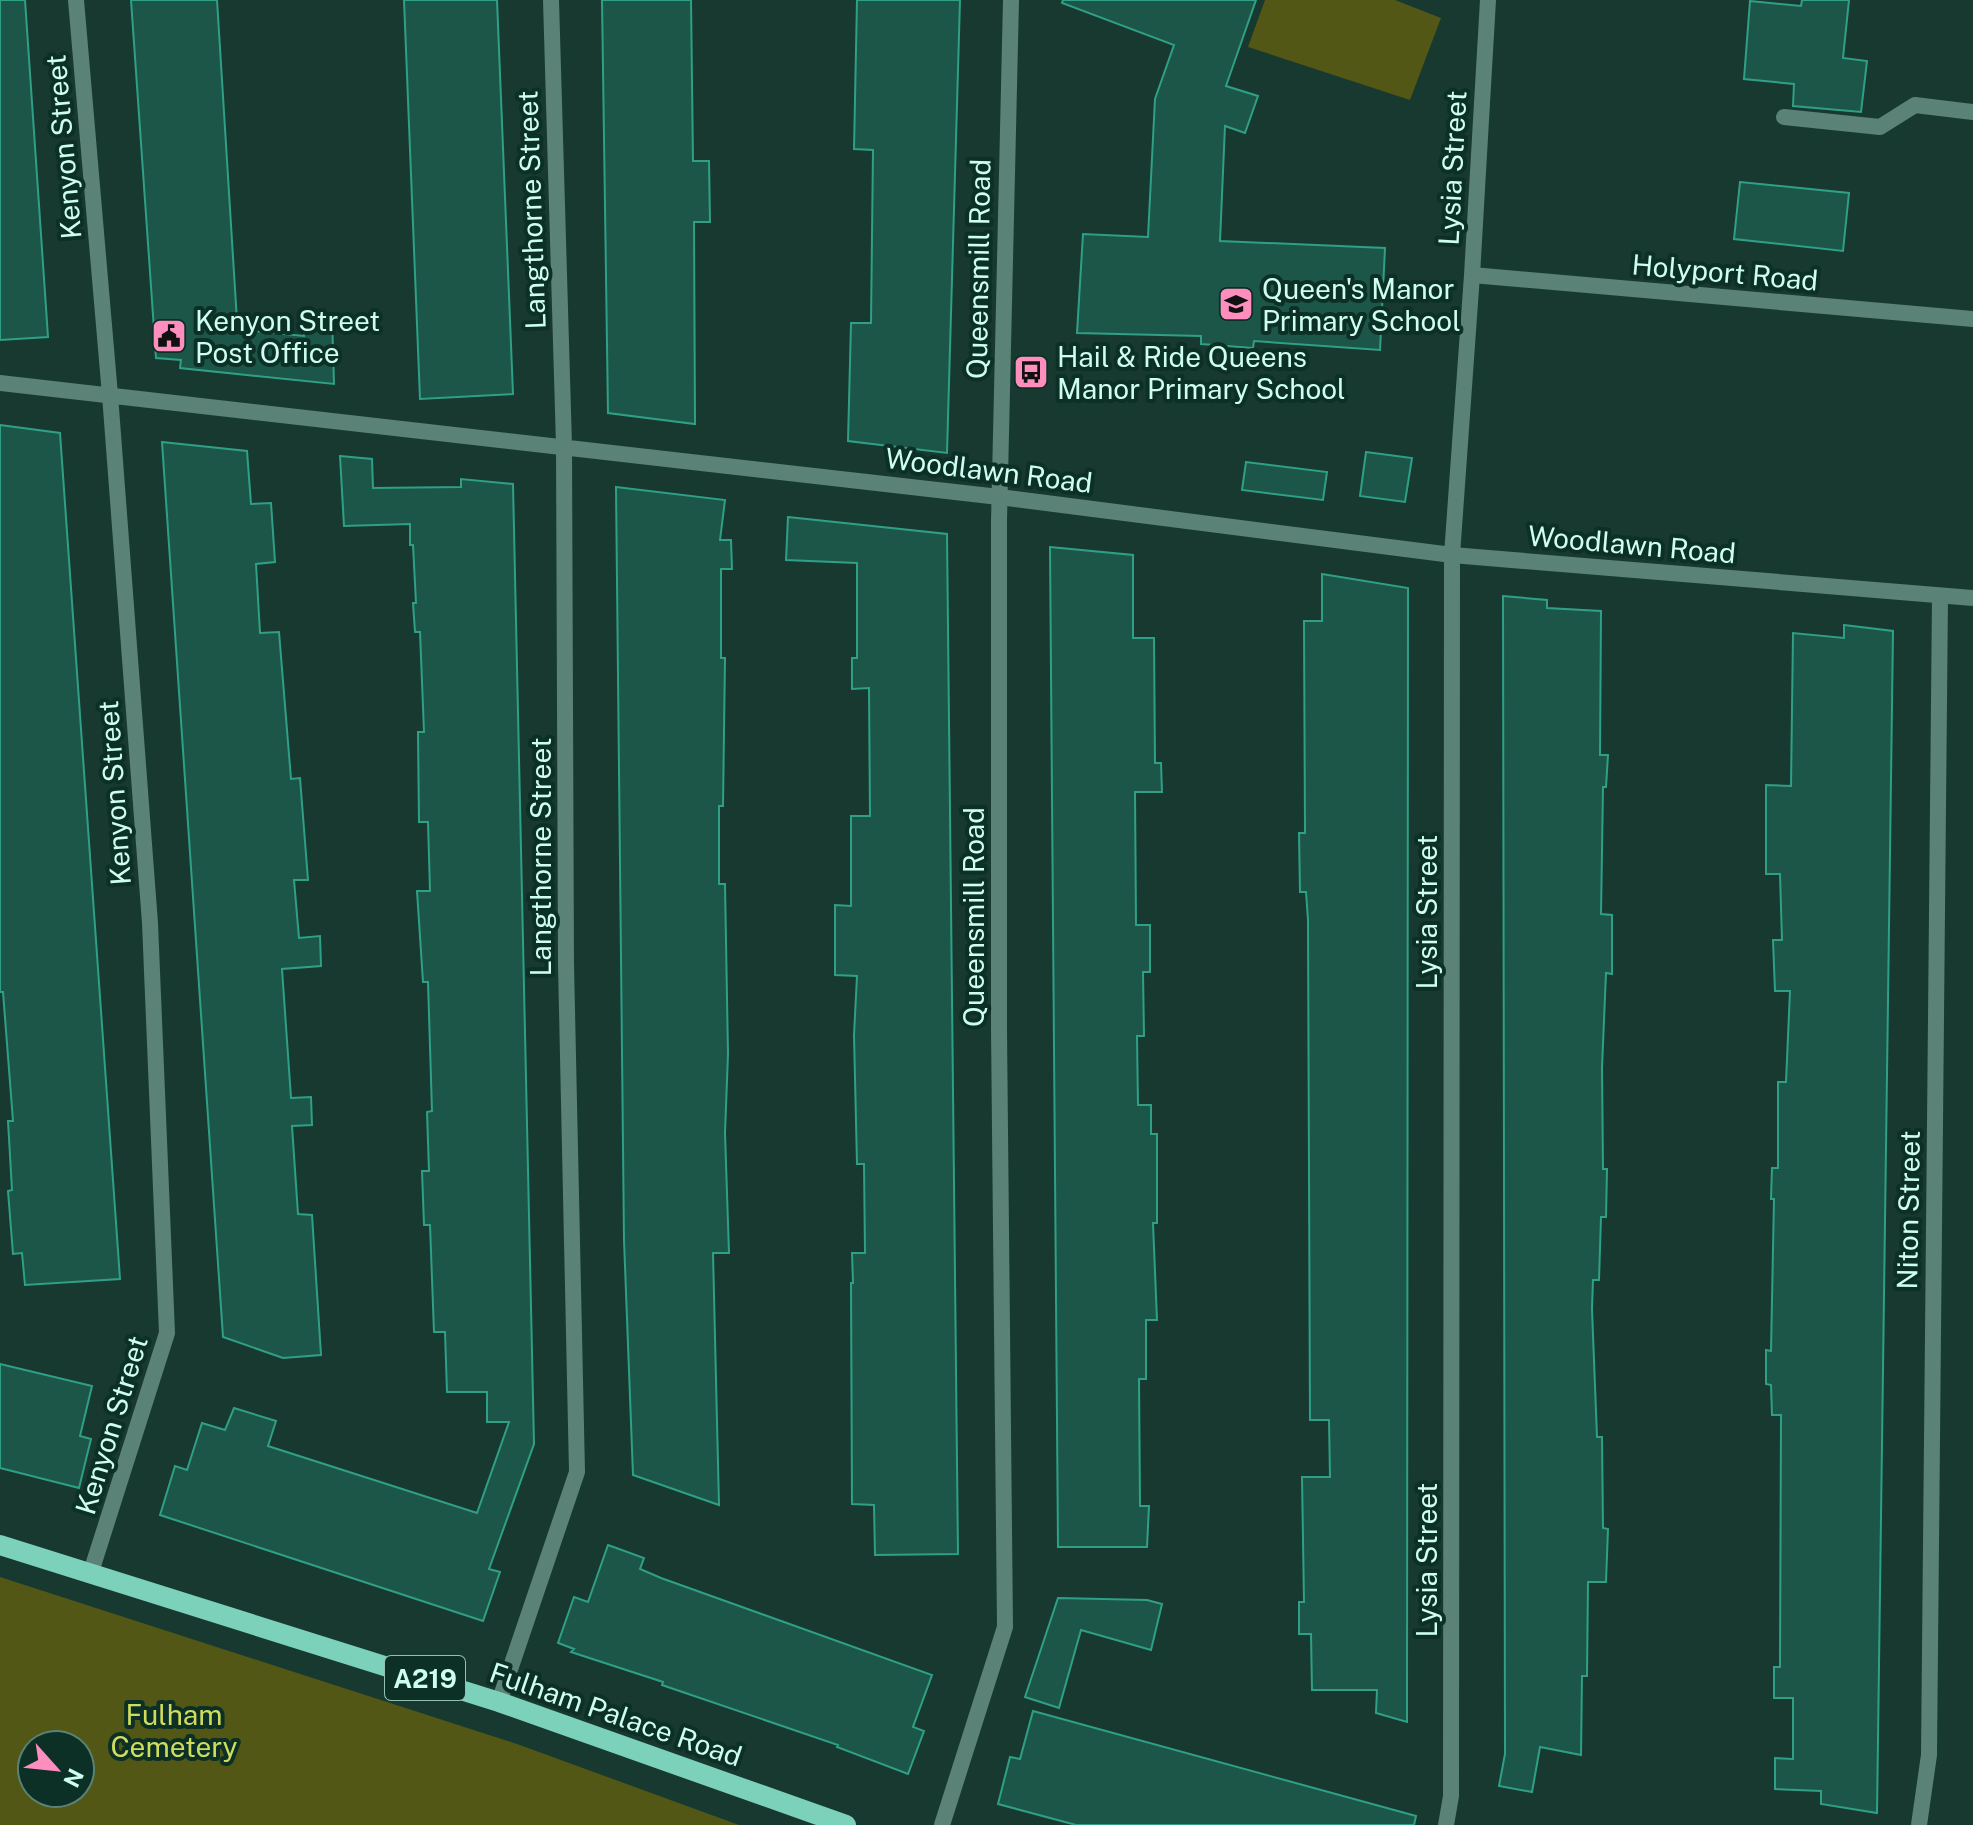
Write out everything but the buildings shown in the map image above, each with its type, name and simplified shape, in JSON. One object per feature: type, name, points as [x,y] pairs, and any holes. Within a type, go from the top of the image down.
[{"type":"main road","name":"Fulham Palace Road","points":[[0,1545],[499,1702],[846,1825]]},
{"type":"street","name":"Kenyon Street","points":[[76,0],[150,923],[167,1333],[91,1572]]},
{"type":"street","name":"Langthorne Street","points":[[499,1702],[577,1472],[566,964],[564,445],[551,0]]},
{"type":"street","name":"Queensmill Road","points":[[942,1825],[1005,1627],[999,1030],[999,497],[1011,0]]},
{"type":"street","name":"Lysia Street","points":[[1446,1825],[1451,1796],[1452,555],[1488,0]]},
{"type":"street","points":[[1784,117],[1880,127],[1915,105],[1973,112]]},
{"type":"street","name":"Holyport Road","points":[[1472,275],[1973,319]]},
{"type":"street","name":"Woodlawn Road","points":[[0,383],[564,445],[1452,555],[1973,598]]},
{"type":"street","name":"Niton Street","points":[[1919,1825],[1929,1755],[1940,596]]},
{"type":"green space","points":[[1265,0],[1395,0],[1441,18],[1410,100],[1248,47]]},
{"type":"green space","name":"Fulham Cemetery","points":[[0,1577],[517,1744],[739,1825],[0,1825]]},
{"type":"place","name":"Queen's Manor Primary School","points":[[1236,304]]},
{"type":"place","name":"Kenyon Street Post Office","points":[[169,336]]},
{"type":"place","name":"Hail & Ride Queens Manor Primary School","points":[[1031,372]]}]
